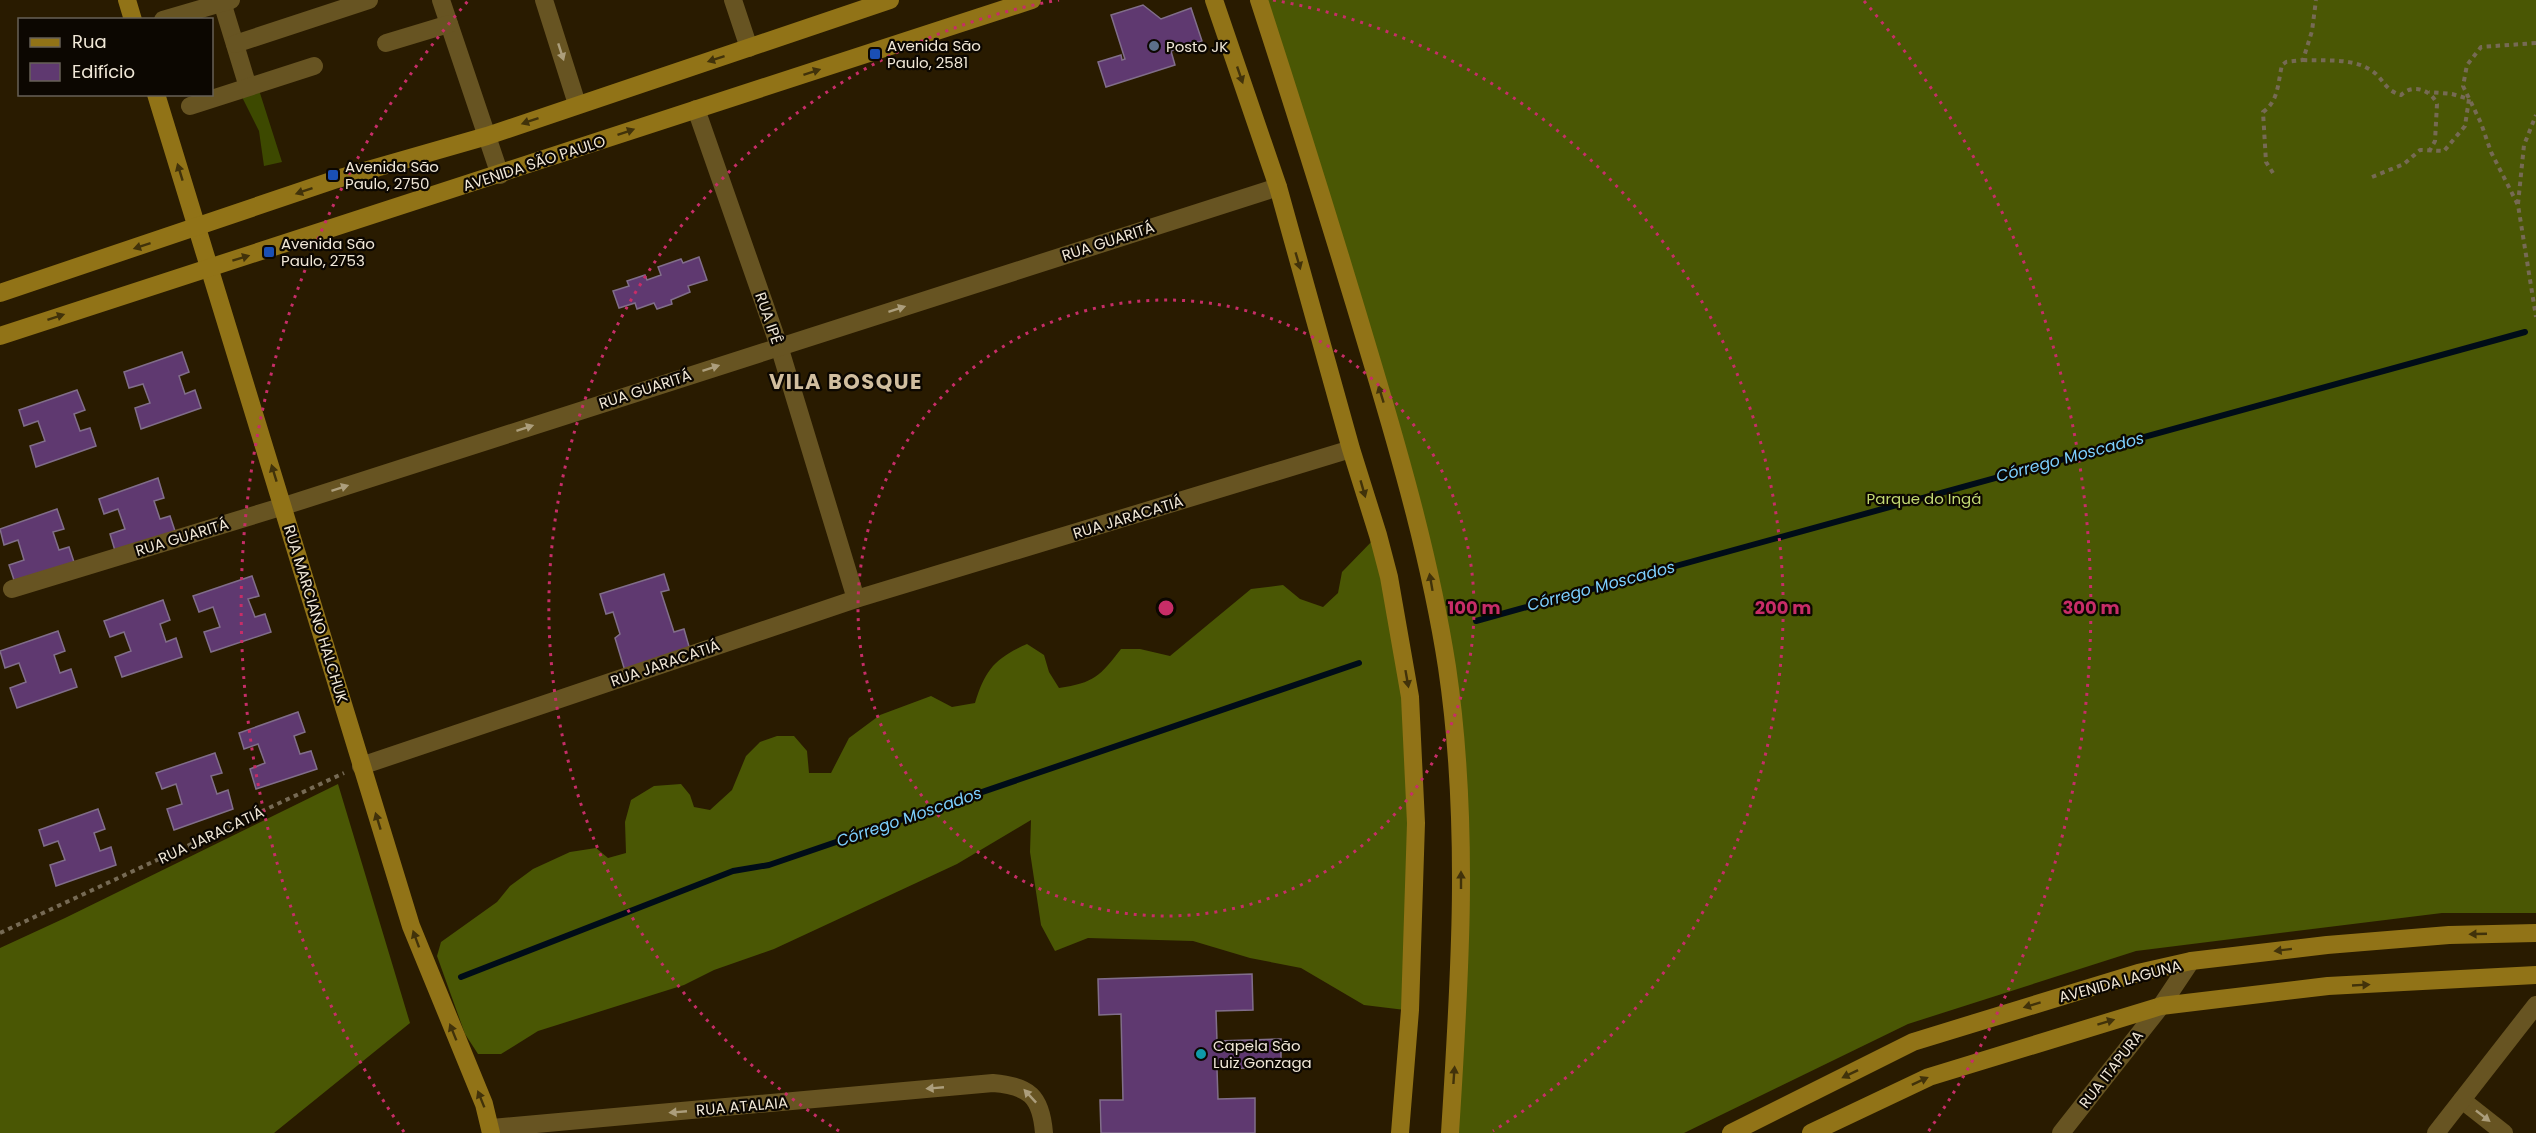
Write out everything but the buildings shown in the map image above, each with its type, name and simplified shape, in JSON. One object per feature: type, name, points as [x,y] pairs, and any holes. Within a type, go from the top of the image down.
[{"type":"main road","points":[[127,0],[132,18]]},
{"type":"main road","points":[[0,293],[337,179],[487,136],[890,0]]},
{"type":"main road","name":"AVENIDA SÃO PAULO","points":[[0,336],[1032,0]]},
{"type":"main road","points":[[1214,0],[1278,188],[1389,577],[1410,697],[1416,823],[1410,1010],[1400,1133]]},
{"type":"main road","points":[[1259,0],[1328,212],[1386,407],[1428,562],[1447,669],[1461,806],[1461,967],[1450,1133]]},
{"type":"main road","name":"RUA MARCIANO HALCHUK","points":[[157,96],[284,506],[361,766],[424,961],[484,1104],[491,1131]]},
{"type":"main road","name":"AVENIDA LAGUNA","points":[[1731,1133],[1913,1042],[2138,973],[2191,961],[2326,945],[2449,935],[2536,933]]},
{"type":"main road","points":[[1811,1133],[1929,1077],[2161,1006],[2328,986],[2536,975]]},
{"type":"street","points":[[235,44],[369,0]]},
{"type":"street","points":[[441,0],[500,175]]},
{"type":"street","points":[[544,0],[577,104]]},
{"type":"street","points":[[733,0],[749,48]]},
{"type":"street","points":[[170,18],[226,1],[235,44],[248,87]]},
{"type":"street","points":[[386,43],[449,24]]},
{"type":"street","points":[[190,106],[314,66]]},
{"type":"street","name":"RUA IPÊ","points":[[696,109],[779,346],[856,599]]},
{"type":"street","name":"RUA GUARITÁ","points":[[12,590],[284,506],[1278,188]]},
{"type":"street","name":"RUA JARACATIÁ","points":[[361,766],[856,599],[1351,449]]},
{"type":"street","name":"RUA ITAPURA","points":[[2061,1133],[2161,1006],[2191,961]]},
{"type":"street","points":[[2436,1133],[2536,1005]]},
{"type":"street","name":"RUA ATALAIA","points":[[491,1131],[993,1083],[1023,1088],[1033,1097],[1041,1110],[1044,1133]]},
{"type":"street","points":[[2462,1100],[2504,1133]]},
{"type":"path","points":[[2303,60],[2312,31],[2316,0]]},
{"type":"path","points":[[2518,205],[2491,152],[2463,86],[2467,65],[2481,47],[2536,43]]},
{"type":"path","points":[[2273,172],[2266,162],[2263,112],[2268,109],[2278,88],[2282,65],[2286,62],[2303,60],[2358,64],[2370,69],[2392,93],[2401,95],[2406,89],[2412,88],[2469,99]]},
{"type":"path","points":[[2426,92],[2435,99],[2437,106],[2435,141],[2430,150]]},
{"type":"path","points":[[2372,177],[2404,164],[2420,150],[2444,152],[2465,126],[2469,99]]},
{"type":"path","points":[[2536,115],[2523,145],[2518,205],[2536,317]]},
{"type":"path","points":[[2532,294],[2536,303]]},
{"type":"path","name":"RUA JARACATIÁ","points":[[0,933],[361,766]]},
{"type":"green space","name":"Parque do Ingá","points":[[1265,0],[2536,0],[2536,913],[2442,913],[2136,951],[1908,1024],[1684,1133],[1454,1133],[1451,670]]},
{"type":"green space","points":[[259,90],[282,162],[264,166],[259,131],[241,95]]},
{"type":"green space","points":[[1377,536],[1406,697],[1412,823],[1405,1010],[1364,1005],[1301,968],[1250,958],[1193,941],[1088,938],[1055,951],[1041,925],[1030,852],[1031,820],[957,864],[774,949],[714,970],[684,985],[538,1031],[501,1054],[478,1054],[465,1034],[437,956],[441,942],[497,902],[510,886],[533,869],[570,852],[596,848],[608,858],[626,853],[625,822],[631,800],[654,786],[681,784],[690,795],[694,807],[710,810],[732,790],[746,756],[760,742],[777,736],[794,736],[807,751],[809,773],[831,773],[849,738],[880,715],[931,696],[952,707],[975,703],[983,682],[993,666],[1007,654],[1027,644],[1044,655],[1049,672],[1059,688],[1080,684],[1095,677],[1121,649],[1140,649],[1170,656],[1251,589],[1283,585],[1300,599],[1323,607],[1338,593],[1342,572]]},
{"type":"green space","points":[[338,784],[410,1023],[274,1133],[0,1133],[0,948]]},
{"type":"waterway","name":"Córrego Moscados","points":[[1476,621],[2525,332]]},
{"type":"waterway","name":"Córrego Moscados","points":[[461,977],[733,871],[769,865],[1359,663]]},
{"type":"place","name":"Posto JK","points":[[1154,46]]},
{"type":"place","name":"Avenida São Paulo, 2581","points":[[875,54]]},
{"type":"place","name":"Avenida São Paulo, 2750","points":[[333,175]]},
{"type":"place","name":"Avenida São Paulo, 2753","points":[[269,252]]},
{"type":"place","name":"Capela São Luiz Gonzaga","points":[[1201,1054]]},
{"type":"district","name":"VILA BOSQUE","points":[[846,381]]}]
